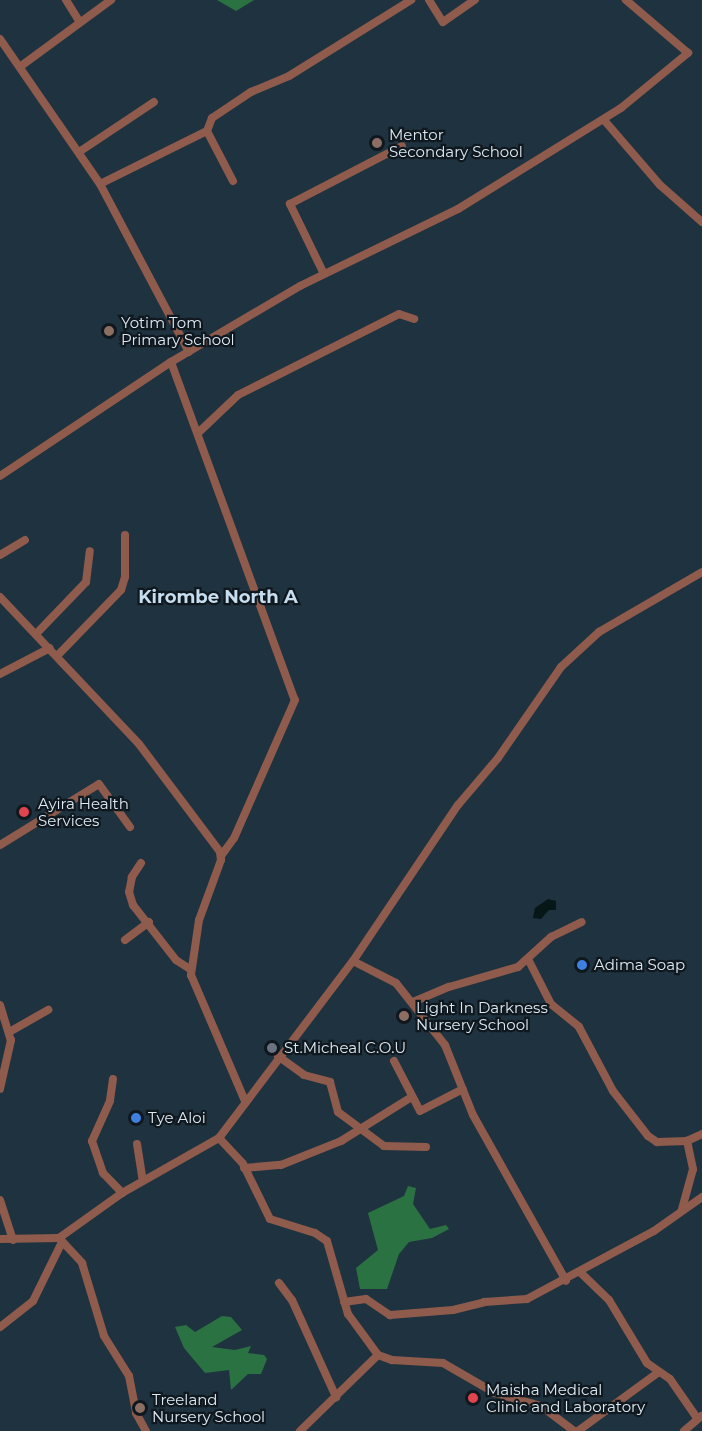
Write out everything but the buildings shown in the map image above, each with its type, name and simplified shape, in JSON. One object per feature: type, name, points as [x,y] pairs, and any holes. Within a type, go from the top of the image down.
[{"type":"street","points":[[66,0],[80,22]]},
{"type":"street","points":[[21,66],[111,0]]},
{"type":"street","points":[[100,184],[207,131],[212,118],[228,106],[289,76],[411,0]]},
{"type":"street","points":[[429,0],[443,22],[475,0]]},
{"type":"street","points":[[0,476],[171,362],[323,272],[458,209],[604,120],[688,53],[626,0]]},
{"type":"street","points":[[0,39],[21,66],[100,184],[189,352]]},
{"type":"street","points":[[79,152],[154,102]]},
{"type":"street","points":[[604,120],[660,185],[702,222]]},
{"type":"street","points":[[207,131],[233,181]]},
{"type":"street","points":[[323,272],[290,204],[402,146]]},
{"type":"street","points":[[198,433],[238,395],[399,314],[414,319]]},
{"type":"street","points":[[171,362],[295,700],[234,838],[221,856],[199,920],[190,969],[198,996],[216,1027],[245,1101]]},
{"type":"street","points":[[57,656],[121,590],[125,577],[125,535]]},
{"type":"street","points":[[0,555],[25,540]]},
{"type":"street","points":[[36,634],[86,582],[90,551]]},
{"type":"street","points":[[0,1327],[33,1301],[60,1240],[122,1193],[219,1138],[278,1056],[353,961],[458,805],[498,758],[561,667],[599,632],[702,572]]},
{"type":"street","points":[[0,597],[50,648],[153,762],[208,832],[221,856]]},
{"type":"street","points":[[0,674],[50,648]]},
{"type":"street","points":[[0,845],[99,784],[130,827]]},
{"type":"street","points":[[141,863],[132,874],[129,892],[133,906],[149,922],[176,960],[190,969]]},
{"type":"street","points":[[125,940],[149,922]]},
{"type":"street","points":[[413,1002],[529,961],[546,941],[582,922]]},
{"type":"street","points":[[353,961],[388,977],[413,1002],[450,1054],[463,1089],[566,1281]]},
{"type":"street","points":[[529,961],[551,1004],[579,1027],[613,1091],[648,1136],[657,1142],[687,1141],[702,1134]]},
{"type":"street","points":[[0,1005],[11,1031],[9,1061],[0,1089]]},
{"type":"street","points":[[11,1031],[48,1010]]},
{"type":"street","points":[[278,1056],[304,1075],[330,1082],[338,1112],[358,1130],[390,1149],[426,1147]]},
{"type":"street","points":[[394,1061],[410,1098],[420,1111],[428,1110],[463,1089]]},
{"type":"street","points":[[113,1079],[110,1101],[92,1141],[104,1173],[122,1193]]},
{"type":"street","points":[[244,1168],[281,1165],[348,1138],[410,1098]]},
{"type":"street","points":[[219,1138],[244,1168],[270,1219],[315,1233],[327,1241],[351,1321],[378,1355],[392,1360],[443,1363],[495,1394],[541,1406],[576,1431],[659,1372]]},
{"type":"street","points":[[682,1209],[693,1169],[687,1141]]},
{"type":"street","points":[[137,1144],[143,1181]]},
{"type":"street","points":[[344,1302],[366,1299],[390,1315],[453,1310],[492,1300],[516,1302],[566,1281],[670,1221],[682,1209],[702,1197]]},
{"type":"street","points":[[0,1200],[13,1240]]},
{"type":"street","points":[[0,1239],[60,1240],[82,1263],[104,1336],[129,1376],[136,1413],[146,1431]]},
{"type":"street","points":[[580,1273],[609,1300],[647,1363],[670,1379],[700,1417],[684,1431]]},
{"type":"street","points":[[279,1283],[292,1300],[336,1397]]},
{"type":"street","points":[[300,1431],[378,1355]]},
{"type":"green space","points":[[217,0],[254,0],[236,11]]},
{"type":"green space","points":[[408,1186],[416,1188],[413,1204],[430,1229],[446,1225],[449,1229],[432,1238],[409,1242],[399,1254],[387,1289],[360,1289],[356,1268],[378,1250],[368,1213],[404,1196]]},
{"type":"green space","points":[[222,1316],[231,1317],[242,1330],[212,1347],[235,1350],[251,1346],[248,1353],[264,1355],[267,1359],[261,1374],[248,1374],[231,1390],[229,1370],[205,1373],[184,1348],[175,1327],[186,1325],[195,1332]]},
{"type":"shaded area","points":[[548,899],[556,901],[556,910],[549,910],[541,919],[533,918],[535,908]]},
{"type":"place","name":"Mentor Secondary School","points":[[377,143]]},
{"type":"place","name":"Yotim Tom Primary School","points":[[109,331]]},
{"type":"place","name":"Ayira Health Services","points":[[24,812]]},
{"type":"place","name":"Adima Soap","points":[[582,965]]},
{"type":"place","name":"Light In Darkness Nursery School","points":[[404,1016]]},
{"type":"place","name":"St.Micheal C.O.U","points":[[272,1048]]},
{"type":"place","name":"Tye Aloi","points":[[136,1118]]},
{"type":"place","name":"Maisha Medical Clinic and Laboratory","points":[[473,1398]]},
{"type":"place","name":"Treeland Nursery School","points":[[140,1408]]},
{"type":"district","name":"Kirombe North A","points":[[218,597]]}]
